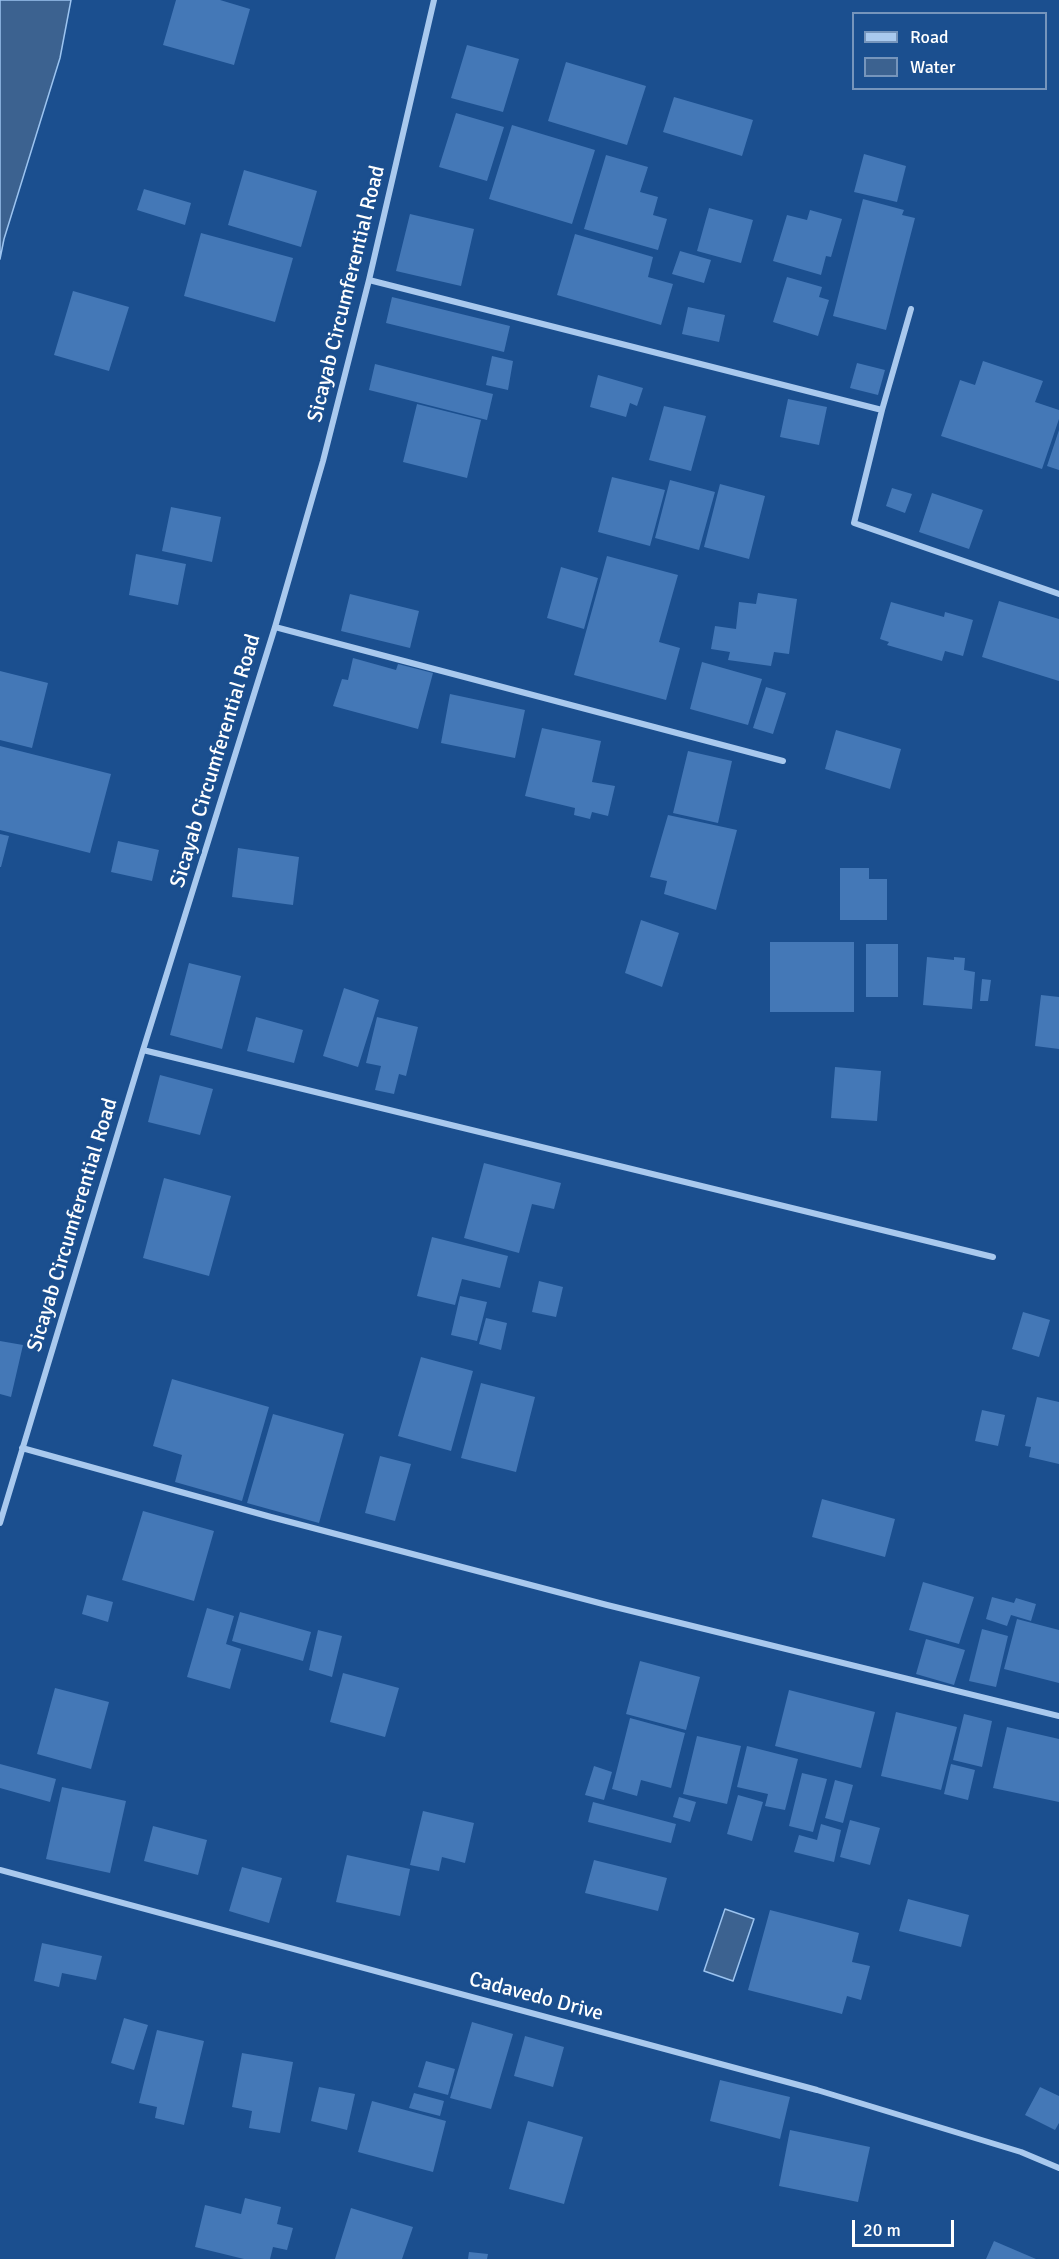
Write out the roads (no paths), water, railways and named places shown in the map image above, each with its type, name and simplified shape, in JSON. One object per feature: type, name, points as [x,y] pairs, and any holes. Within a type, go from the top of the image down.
[{"type":"street","name":"Sicayab Circumferential Road","points":[[0,1523],[143,1050],[275,627],[322,461],[369,280],[434,0]]},
{"type":"street","points":[[369,280],[882,410]]},
{"type":"street","points":[[911,309],[882,410],[854,523],[1059,594]]},
{"type":"street","points":[[275,627],[783,761]]},
{"type":"street","points":[[143,1050],[993,1257]]},
{"type":"street","points":[[22,1448],[271,1517],[607,1605],[1059,1716]]},
{"type":"street","name":"Cadavedo Drive","points":[[0,1870],[817,2091],[1021,2152],[1059,2168]]},
{"type":"water","points":[[0,0],[71,0],[60,58],[4,239],[0,259]]},
{"type":"water","points":[[725,1909],[754,1919],[733,1981],[704,1971]]}]
